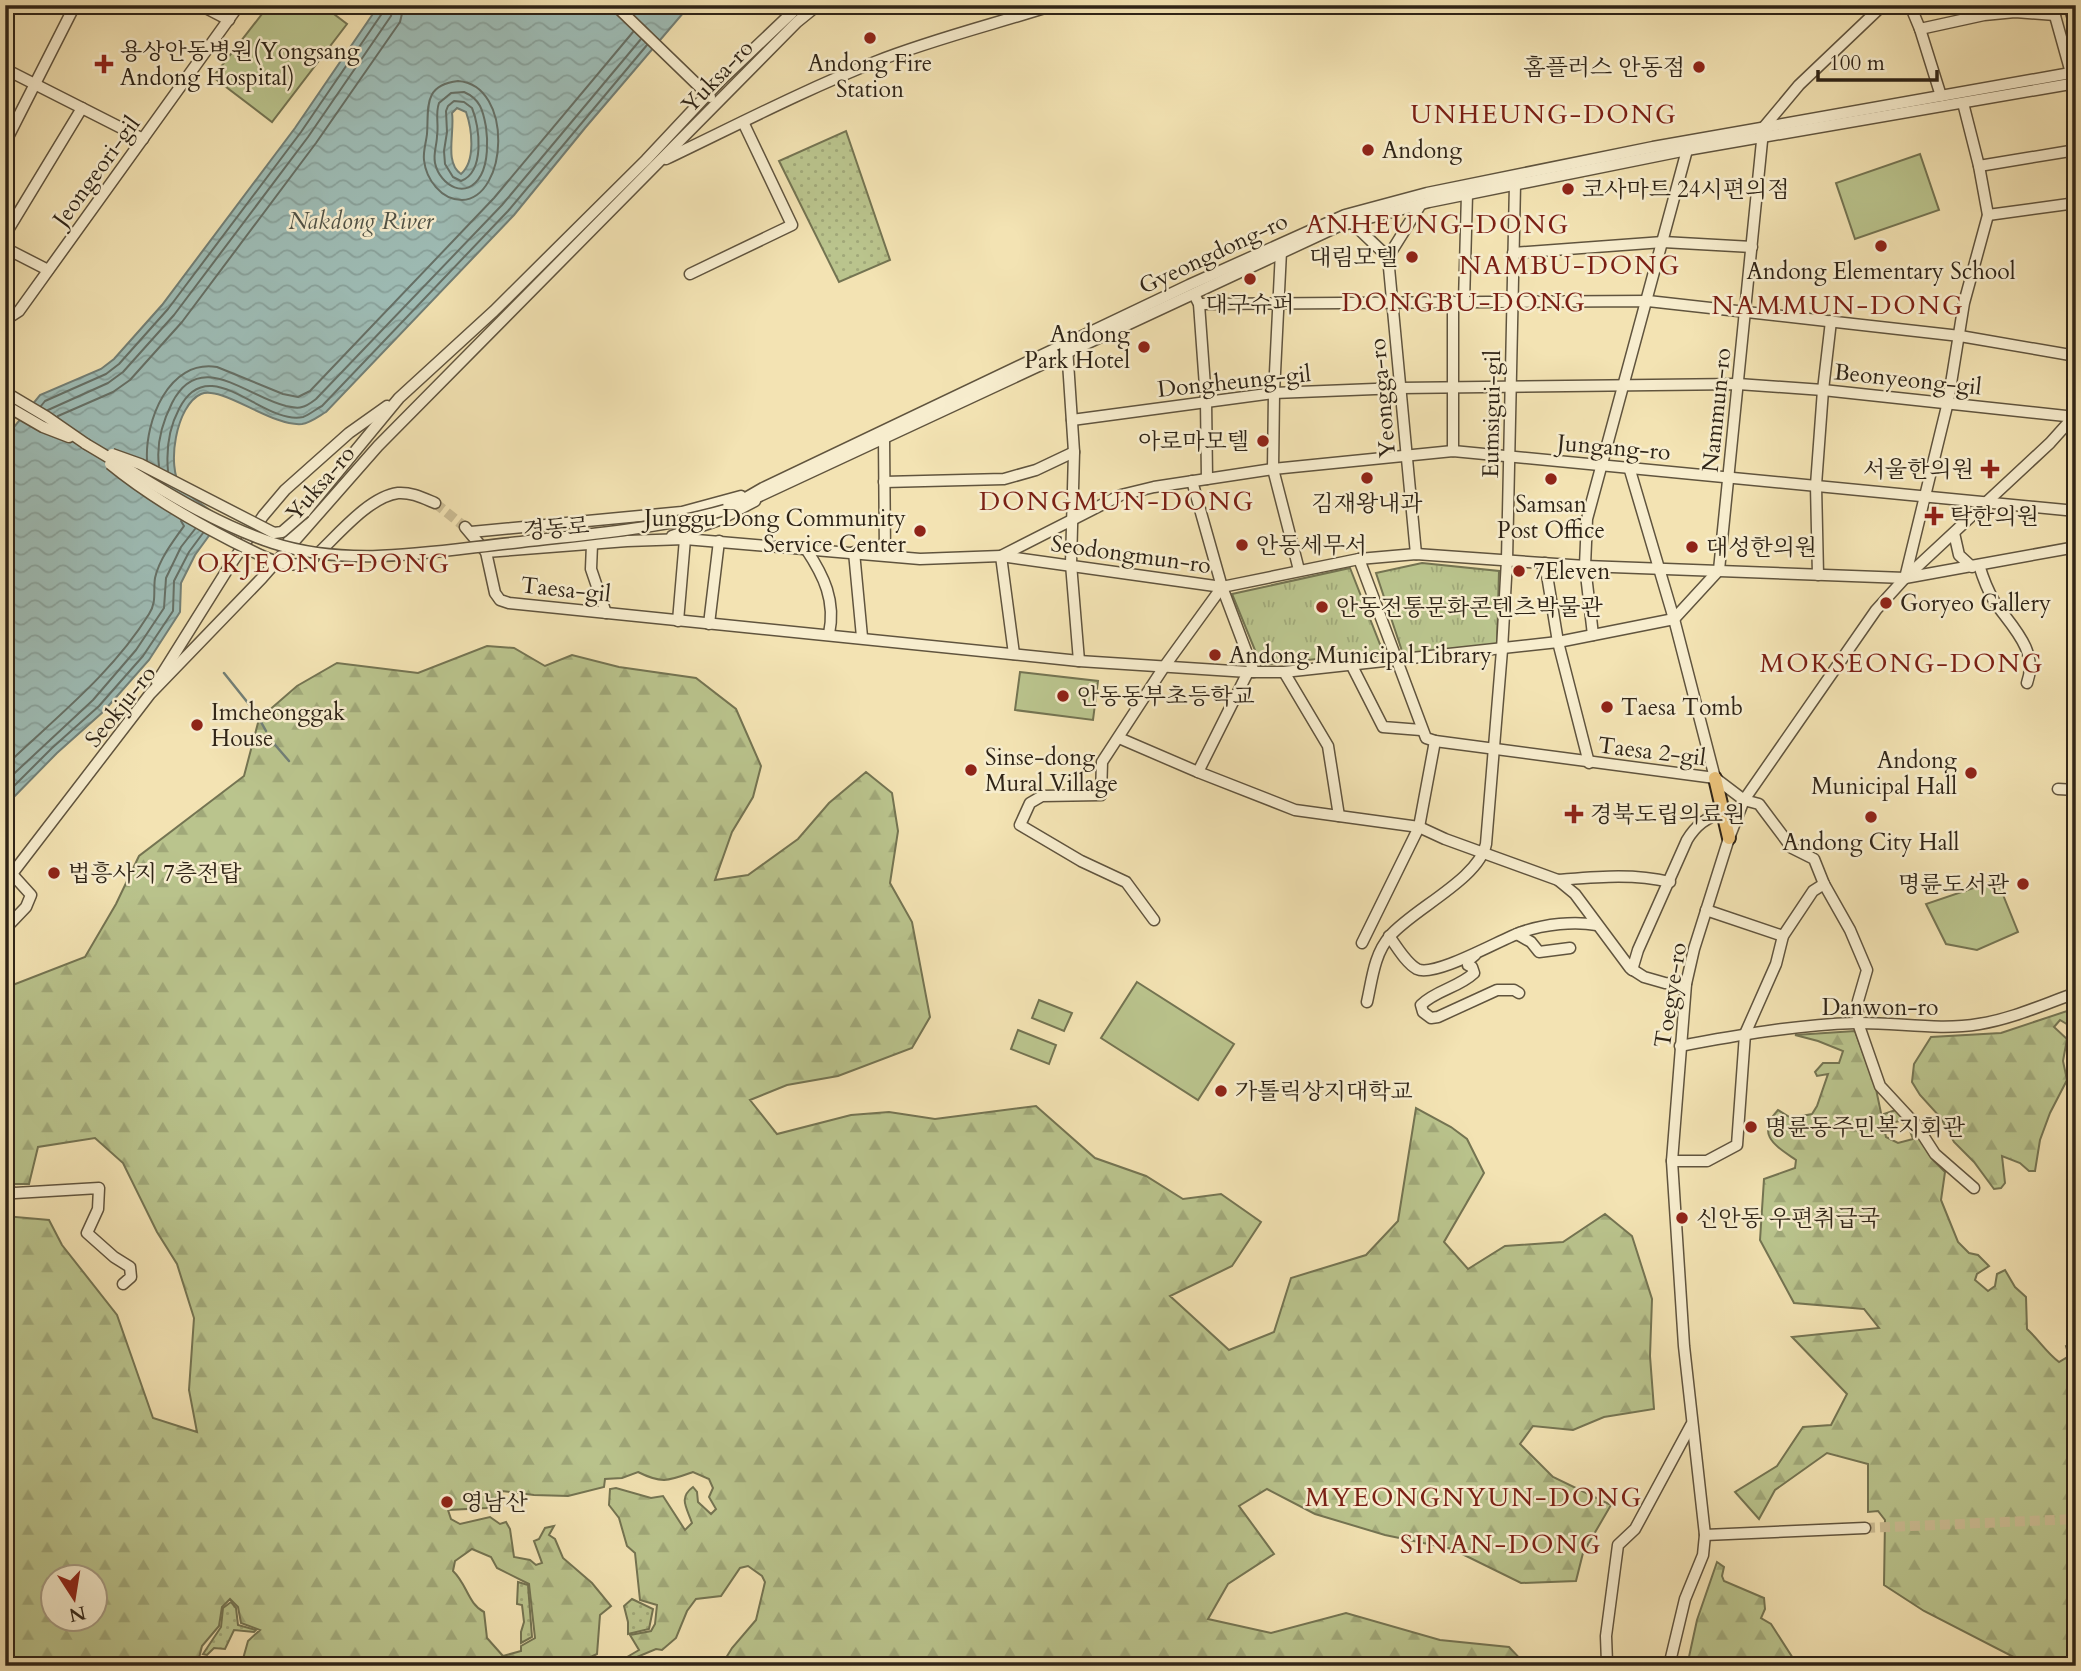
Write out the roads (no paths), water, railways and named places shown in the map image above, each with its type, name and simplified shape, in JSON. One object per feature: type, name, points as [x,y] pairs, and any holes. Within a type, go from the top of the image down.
[{"type":"main road","points":[[1715,778],[1729,838]]},
{"type":"street","points":[[5,143],[75,5]]},
{"type":"street","points":[[201,5],[229,20]]},
{"type":"street","name":"Jeongeori-gil","points":[[5,320],[19,312],[239,5]]},
{"type":"street","points":[[615,5],[717,104]]},
{"type":"street","name":"Yuksa-ro","points":[[276,563],[305,512],[399,398],[494,311],[646,160],[707,94],[800,5]]},
{"type":"street","name":"Yuksa-ro","points":[[276,563],[378,446],[797,22],[818,5]]},
{"type":"street","points":[[660,162],[820,85],[877,61],[1054,5]]},
{"type":"street","points":[[1763,132],[1799,85],[1883,5]]},
{"type":"street","points":[[1910,5],[1941,96]]},
{"type":"street","points":[[2069,5],[2076,30]]},
{"type":"street","points":[[1920,29],[1994,14],[2054,10],[2074,81]]},
{"type":"street","points":[[5,69],[143,139]]},
{"type":"street","name":"Gyeongdong-ro","points":[[86,444],[200,511],[248,534],[299,549],[348,557],[418,553],[650,527],[695,519],[725,510],[764,492],[1191,288],[1348,218],[1416,196],[1941,96],[2074,81]]},
{"type":"street","name":"Gyeongdong-ro","points":[[1191,288],[1281,251],[1348,218],[1687,150],[1763,132],[1963,103],[2074,81]]},
{"type":"street","points":[[1905,578],[1948,402],[1964,303],[1988,215],[1963,103]]},
{"type":"street","points":[[5,235],[82,108]]},
{"type":"street","points":[[690,274],[792,225],[743,122]]},
{"type":"street","name":"Nammun-ro","points":[[1719,570],[1763,132]]},
{"type":"street","points":[[1593,635],[1585,566],[1587,519],[1687,150]]},
{"type":"street","points":[[1979,166],[2076,150]]},
{"type":"street","name":"Eumsigui-gil","points":[[1494,750],[1503,650],[1507,560],[1515,184]]},
{"type":"street","points":[[1453,451],[1453,388],[1467,194]]},
{"type":"street","points":[[1988,215],[2076,203]]},
{"type":"street","points":[[1348,218],[1388,257],[1421,204]]},
{"type":"street","points":[[1513,253],[1663,242],[1752,247]]},
{"type":"street","points":[[5,248],[48,270]]},
{"type":"street","points":[[1281,251],[1273,469],[1299,570]]},
{"type":"street","name":"Yeongga-ro","points":[[1388,257],[1416,554]]},
{"type":"street","points":[[1191,288],[1199,304],[1206,400],[1207,479]]},
{"type":"street","points":[[1199,304],[1648,301],[1960,337],[2076,356]]},
{"type":"street","points":[[1818,575],[1816,485],[1831,321]]},
{"type":"street","points":[[1067,347],[1074,452],[1071,564],[1079,661]]},
{"type":"street","name":"Beonyeong-gil","points":[[1625,385],[1738,384],[2075,416]]},
{"type":"street","name":"Dongheung-gil","points":[[1072,420],[1274,393],[1400,388],[1625,385]]},
{"type":"street","points":[[5,392],[86,444],[130,481],[223,537],[276,563],[296,565],[312,560],[378,500],[398,494],[419,496],[435,503]]},
{"type":"street","points":[[150,694],[169,660],[263,516],[285,490],[349,433],[399,398]]},
{"type":"street","points":[[5,405],[43,426],[140,464],[274,533],[282,532],[305,512]]},
{"type":"street","name":"Toegye-ro","points":[[1670,1666],[1685,1598],[1703,1555],[1705,1535],[1680,1292],[1672,1161],[1686,984],[1693,949],[1744,800],[1845,652],[1876,610],[1905,578],[2050,443],[2075,416]]},
{"type":"street","points":[[883,436],[886,555]]},
{"type":"street","name":"Jungang-ro","points":[[1001,556],[1121,495],[1273,469],[1453,451],[2076,511]]},
{"type":"street","points":[[884,482],[1004,479],[1036,470],[1074,452]]},
{"type":"street","name":"Taesa 2-gil","points":[[1434,741],[1715,778],[1674,619],[1629,467]]},
{"type":"street","points":[[1192,481],[1222,587],[1251,672],[1198,772]]},
{"type":"street","points":[[486,552],[468,529],[681,512],[764,492]]},
{"type":"street","points":[[662,539],[719,520],[764,492]]},
{"type":"street","points":[[1954,533],[1959,555],[1975,566],[1993,599],[2026,646],[2032,670],[2027,683]]},
{"type":"street","name":"Seodongmun-ro","points":[[662,539],[719,541],[920,559],[1001,556],[1222,587],[1359,559],[1416,554],[1585,566],[1905,578],[2076,547]]},
{"type":"street","name":"경동로","points":[[486,552],[662,539]]},
{"type":"street","points":[[678,621],[685,539]]},
{"type":"street","points":[[709,624],[719,541]]},
{"type":"street","points":[[592,544],[592,569],[606,613]]},
{"type":"street","points":[[806,549],[824,576],[833,617],[829,634]]},
{"type":"street","name":"Taesa-gil","points":[[486,552],[495,593],[500,600],[678,621],[862,637],[1079,661],[1251,672],[1284,672],[1503,650],[1674,619]]},
{"type":"street","points":[[854,552],[862,637]]},
{"type":"street","points":[[1001,556],[1014,654]]},
{"type":"street","points":[[1359,559],[1421,730],[1426,738],[1434,741],[1419,827],[1362,943]]},
{"type":"street","name":"Seokju-ro","points":[[8,879],[150,694],[276,563]]},
{"type":"street","points":[[1545,563],[1558,642],[1589,763]]},
{"type":"street","points":[[1674,619],[1719,570]]},
{"type":"street","points":[[1154,920],[1126,882],[1081,861],[1020,825],[1030,803],[1042,796],[1101,795],[1102,762],[1164,667],[1222,587]]},
{"type":"street","points":[[1352,666],[1383,727],[1421,730]]},
{"type":"street","points":[[1284,672],[1328,746],[1339,816]]},
{"type":"street","points":[[1119,737],[1295,810],[1419,827],[1558,880],[1575,894],[1614,950],[1632,970],[1654,980],[1686,984]]},
{"type":"street","points":[[1367,1002],[1378,956],[1389,936],[1463,879],[1484,853],[1494,750]]},
{"type":"street","points":[[1715,778],[1744,800],[1759,804],[1792,848],[1814,859],[1867,970],[1858,1001],[1858,1023],[1880,1086],[1917,1126],[1935,1154],[1974,1188]]},
{"type":"street","points":[[2058,789],[2076,790]]},
{"type":"street","points":[[1632,970],[1638,950],[1687,840],[1695,828],[1708,818],[1723,812]]},
{"type":"street","points":[[1558,880],[1646,876],[1670,882]]},
{"type":"street","points":[[5,929],[26,908],[31,895],[8,879]]},
{"type":"street","points":[[1672,1161],[1707,1161],[1737,1145],[1745,1034],[1776,964],[1783,936],[1813,891],[1824,884]]},
{"type":"street","points":[[1706,910],[1783,936]]},
{"type":"street","points":[[1389,936],[1408,961],[1417,969],[1426,971],[1534,929],[1566,924],[1597,925]]},
{"type":"street","points":[[1517,934],[1531,942],[1539,953],[1570,948]]},
{"type":"street","points":[[1475,954],[1468,965],[1474,973],[1466,980],[1431,996],[1421,1005],[1423,1012],[1431,1018],[1438,1017],[1497,990],[1514,990],[1519,993]]},
{"type":"street","name":"Danwon-ro","points":[[1680,1046],[1800,1026],[1858,1023],[1947,1027],[1977,1025],[2006,1019],[2076,993]]},
{"type":"street","points":[[5,1190],[15,1193],[99,1188],[98,1209],[88,1233],[114,1257],[130,1267],[131,1277],[123,1284]]},
{"type":"street","points":[[1610,1666],[1607,1663],[1606,1636],[1618,1545],[1635,1529],[1692,1425]]},
{"type":"street","points":[[1705,1535],[1865,1528]]},
{"type":"water","name":"Nakdong River","points":[[379,5],[690,5],[514,215],[326,412],[302,424],[290,423],[221,395],[201,394],[192,400],[185,410],[176,437],[174,466],[181,487],[215,514],[216,526],[195,555],[181,583],[180,612],[149,660],[104,711],[57,753],[5,806],[5,438],[40,395],[101,369],[114,359],[162,305],[295,128]],"holes":[[[457,108],[466,112],[470,127],[471,153],[461,174],[451,155],[452,113]]]},
{"type":"waterway","points":[[224,673],[256,713],[266,731]]},
{"type":"waterway","points":[[270,739],[289,761]]},
{"type":"tunnel","points":[[435,503],[465,527]]},
{"type":"tunnel","points":[[1865,1528],[2076,1519]]},
{"type":"place","name":"Andong Fire Station","points":[[870,38]]},
{"type":"place","name":"용상안동병원(Yongsang Andong Hospital)","points":[[104,64]]},
{"type":"place","name":"홈플러스 안동점","points":[[1699,67]]},
{"type":"place","name":"Andong","points":[[1368,150]]},
{"type":"place","name":"코사마트 24시편의점","points":[[1568,189]]},
{"type":"place","name":"Andong Elementary School","points":[[1881,246]]},
{"type":"place","name":"대림모텔","points":[[1412,257]]},
{"type":"place","name":"대구슈퍼","points":[[1250,279]]},
{"type":"place","name":"Andong Park Hotel","points":[[1144,347]]},
{"type":"place","name":"아로마모텔","points":[[1263,441]]},
{"type":"place","name":"서울한의원","points":[[1990,469]]},
{"type":"place","name":"김재왕내과","points":[[1367,478]]},
{"type":"place","name":"Samsan Post Office","points":[[1551,479]]},
{"type":"place","name":"탁한의원","points":[[1934,516]]},
{"type":"place","name":"Junggu Dong Community Service Center","points":[[920,531]]},
{"type":"place","name":"안동세무서","points":[[1242,545]]},
{"type":"place","name":"대성한의원","points":[[1692,547]]},
{"type":"place","name":"7Eleven","points":[[1519,571]]},
{"type":"place","name":"Goryeo Gallery","points":[[1886,603]]},
{"type":"place","name":"안동전통문화콘텐츠박물관","points":[[1322,607]]},
{"type":"place","name":"Andong Municipal Library","points":[[1215,655]]},
{"type":"place","name":"안동동부초등학교","points":[[1063,696]]},
{"type":"place","name":"Taesa Tomb","points":[[1607,707]]},
{"type":"place","name":"Imcheonggak House","points":[[197,725]]},
{"type":"place","name":"Sinse-dong Mural Village","points":[[971,770]]},
{"type":"place","name":"Andong Municipal Hall","points":[[1971,773]]},
{"type":"place","name":"경북도립의료원","points":[[1574,814]]},
{"type":"place","name":"Andong City Hall","points":[[1871,817]]},
{"type":"place","name":"법흥사지 7층전탑","points":[[54,873]]},
{"type":"place","name":"명륜도서관","points":[[2023,884]]},
{"type":"place","name":"가톨릭상지대학교","points":[[1221,1091]]},
{"type":"place","name":"명륜동주민복지회관","points":[[1751,1127]]},
{"type":"place","name":"신안동 우편취급국","points":[[1682,1218]]},
{"type":"place","name":"영남산","points":[[447,1502]]},
{"type":"district","name":"UNHEUNG-DONG","points":[[1544,114]]},
{"type":"district","name":"ANHEUNG-DONG","points":[[1438,224]]},
{"type":"district","name":"NAMBU-DONG","points":[[1570,265]]},
{"type":"district","name":"DONGBU-DONG","points":[[1464,302]]},
{"type":"district","name":"NAMMUN-DONG","points":[[1838,305]]},
{"type":"district","name":"DONGMUN-DONG","points":[[1117,501]]},
{"type":"district","name":"OKJEONG-DONG","points":[[324,563]]},
{"type":"district","name":"MOKSEONG-DONG","points":[[1902,663]]},
{"type":"district","name":"MYEONGNYUN-DONG","points":[[1474,1497]]},
{"type":"district","name":"SINAN-DONG","points":[[1501,1544]]}]
